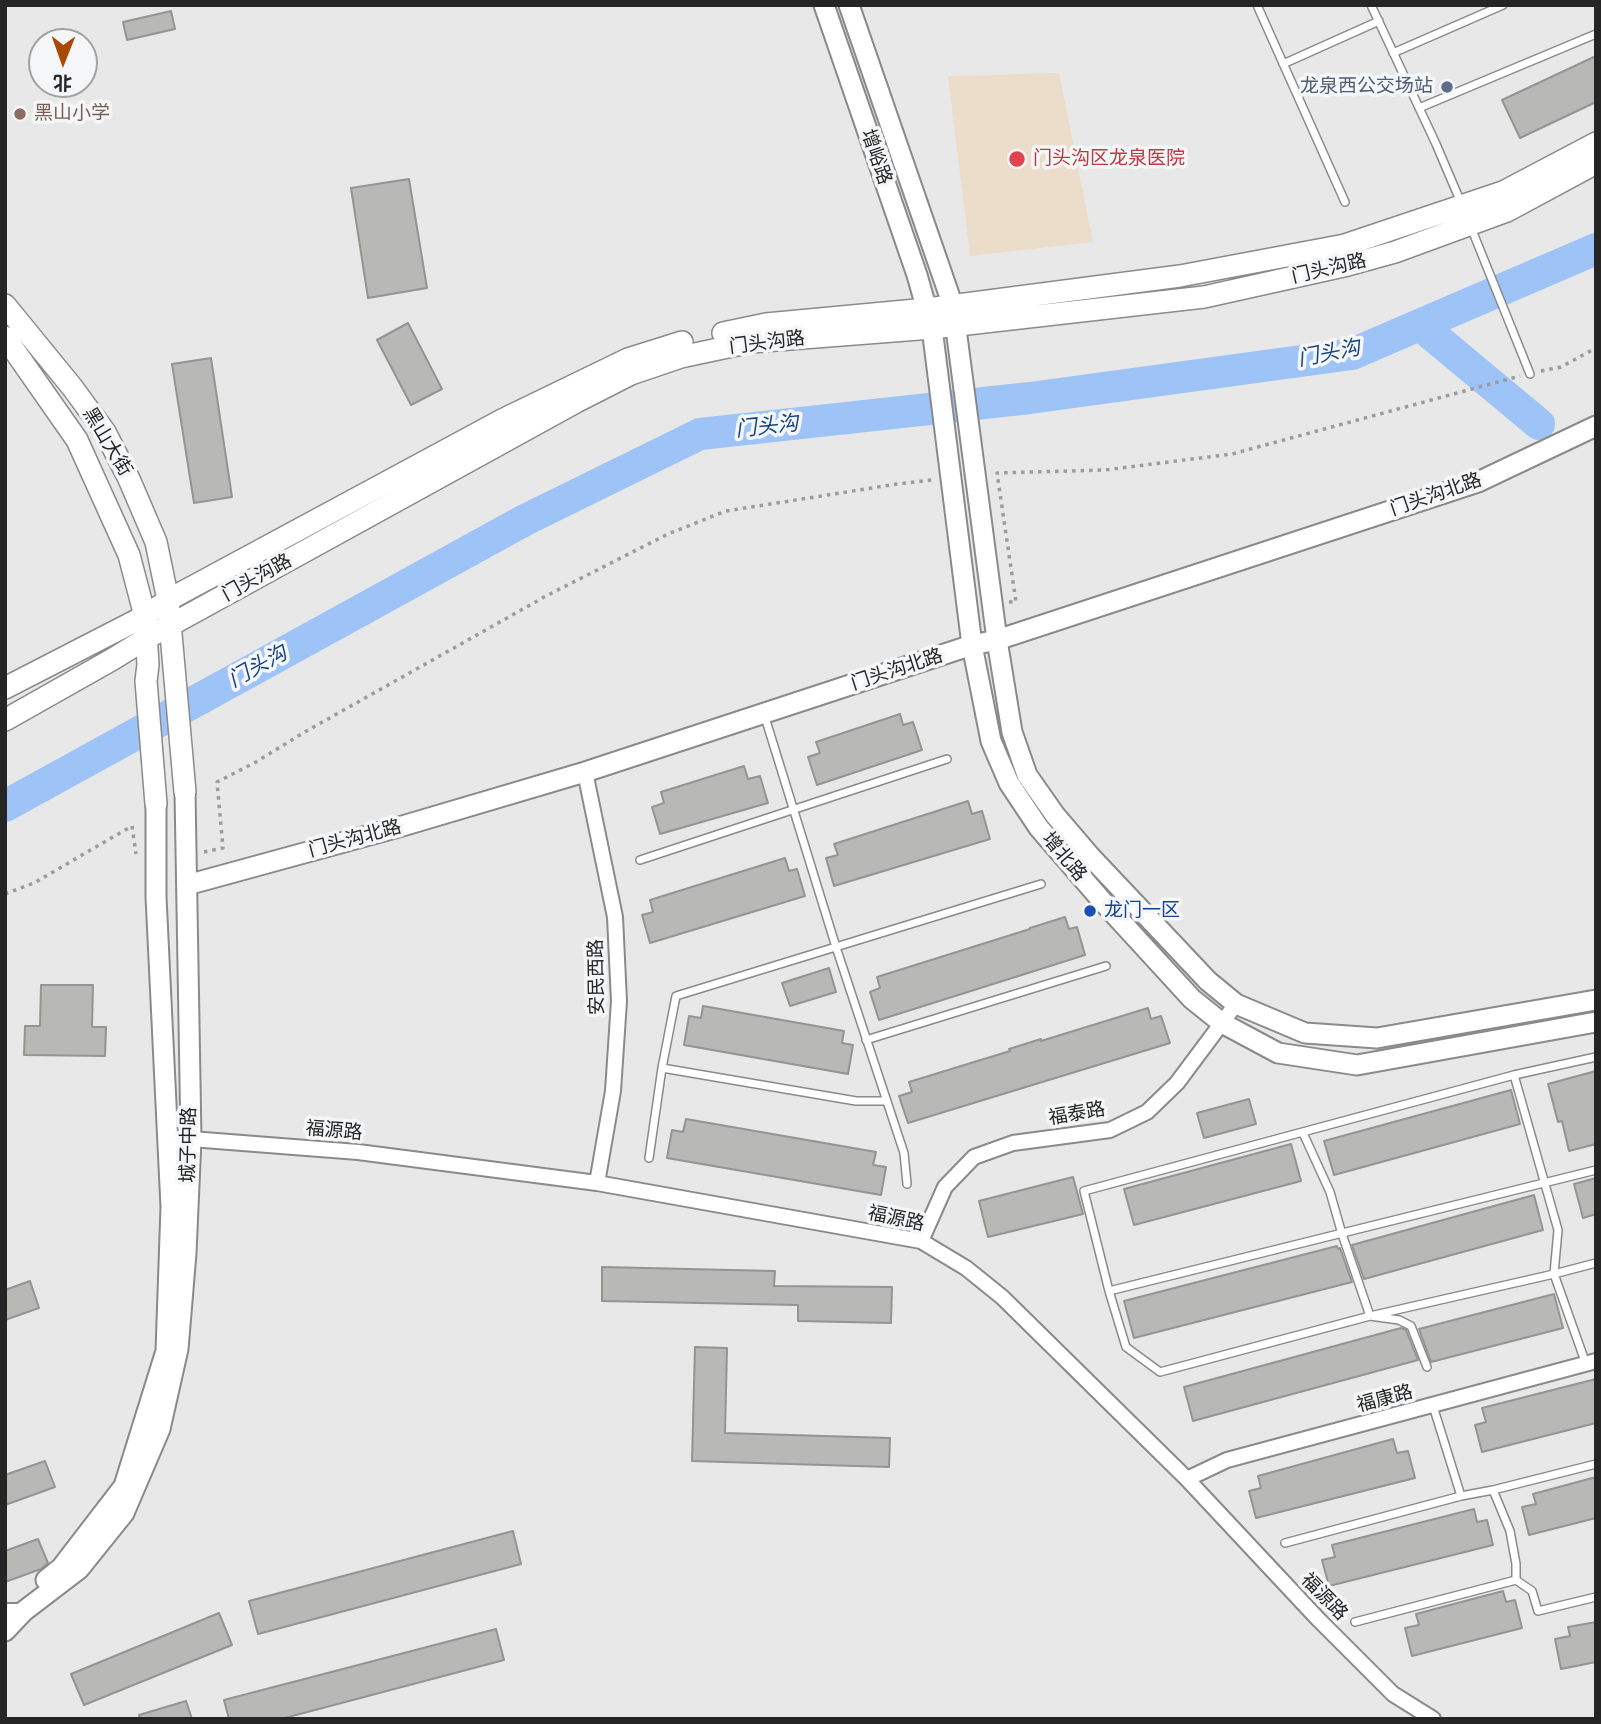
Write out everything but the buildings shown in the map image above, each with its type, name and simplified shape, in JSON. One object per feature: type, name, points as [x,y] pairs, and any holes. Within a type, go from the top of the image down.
[{"type":"main road","name":"门头沟路","points":[[1468,220],[1503,192],[1596,143]]},
{"type":"main road","name":"门头沟路","points":[[5,688],[146,627],[170,625],[564,409],[631,374],[681,357],[751,342],[955,315],[1180,276],[1468,220],[1507,211],[1596,163]]},
{"type":"main road","name":"黑山大街","points":[[5,305],[105,432],[130,479],[156,542],[168,600]]},
{"type":"main road","name":"门头沟路","points":[[5,720],[113,659],[146,627],[168,600],[502,420],[628,359],[682,342],[766,324],[930,318]]},
{"type":"main road","name":"黑山大街","points":[[5,337],[77,439],[129,555],[146,627],[146,681],[156,804]]},
{"type":"main road","name":"城子中路","points":[[168,600],[185,792]]},
{"type":"street","name":"增峪路","points":[[824,5],[930,318]]},
{"type":"street","name":"增峪路","points":[[849,5],[955,315]]},
{"type":"street","name":"增北路","points":[[955,315],[992,604],[1012,732],[1027,775],[1055,815],[1090,856],[1208,981],[1236,1004],[1305,1033],[1377,1038],[1596,1000]]},
{"type":"street","name":"增北路","points":[[930,318],[937,363],[941,477],[991,741],[1009,783],[1039,828],[1192,999],[1222,1023],[1278,1053],[1357,1065],[1596,1022]]},
{"type":"street","name":"门头沟北路","points":[[187,885],[399,827],[585,772],[972,645],[997,640],[1478,482],[1596,426]]},
{"type":"street","name":"安民西路","points":[[585,772],[615,918],[619,1001],[613,1091],[597,1183]]},
{"type":"street","name":"城子中路","points":[[10,1611],[79,1569],[124,1513],[160,1429],[178,1349],[191,1139],[185,792]]},
{"type":"street","name":"城子中路","points":[[5,1631],[10,1611],[61,1568],[124,1486],[166,1351],[171,1207],[156,911],[156,804]]},
{"type":"street","name":"福泰路","points":[[921,1241],[945,1187],[974,1157],[1013,1143],[1110,1130],[1147,1112],[1177,1083],[1236,1004]]},
{"type":"street","name":"福源路","points":[[167,1139],[358,1152],[597,1183],[921,1241],[966,1268],[1002,1297],[1187,1479],[1318,1619],[1393,1694],[1433,1719]]},
{"type":"street","name":"福康路","points":[[1187,1479],[1227,1460],[1591,1362]]},
{"type":"lane","points":[[1257,5],[1345,202]]},
{"type":"lane","points":[[1371,5],[1468,220],[1530,374]]},
{"type":"lane","points":[[1393,53],[1503,5]]},
{"type":"lane","points":[[1283,64],[1379,21]]},
{"type":"lane","points":[[1419,108],[1596,34]]},
{"type":"lane","points":[[764,714],[885,1101],[904,1153],[907,1184]]},
{"type":"lane","points":[[640,860],[947,759]]},
{"type":"lane","points":[[649,1158],[676,996],[1041,884]]},
{"type":"lane","points":[[866,1040],[1106,966]]},
{"type":"lane","points":[[1596,1057],[1514,1075],[1084,1191],[1126,1347],[1160,1372],[1370,1316],[1596,1263]]},
{"type":"lane","points":[[662,1068],[856,1101],[885,1101]]},
{"type":"lane","points":[[1514,1075],[1558,1230],[1554,1274],[1591,1362]]},
{"type":"lane","points":[[1303,1133],[1330,1192],[1370,1316]]},
{"type":"lane","points":[[1109,1291],[1596,1170]]},
{"type":"lane","points":[[1370,1316],[1399,1320],[1411,1326],[1427,1367]]},
{"type":"lane","points":[[1433,1406],[1461,1496]]},
{"type":"lane","points":[[1285,1544],[1461,1496],[1596,1464]]},
{"type":"lane","points":[[1493,1490],[1510,1531],[1516,1580]]},
{"type":"lane","points":[[1355,1622],[1516,1580],[1532,1591],[1538,1611],[1596,1597]]},
{"type":"path","points":[[992,604],[1016,602],[997,473],[1105,470],[1232,454],[1507,379],[1562,367],[1596,348]]},
{"type":"path","points":[[186,856],[223,848],[216,782],[256,762],[546,596],[668,534],[726,511],[941,477]]},
{"type":"path","points":[[5,894],[34,883],[132,826],[138,865],[156,861]]},
{"type":"shaded area","name":"门头沟区龙泉医院","points":[[1059,73],[1093,242],[970,256],[948,76]]},
{"type":"waterway","name":"门头沟","points":[[5,806],[525,520],[700,434],[1030,398],[1352,354],[1596,249]]},
{"type":"waterway","points":[[1420,325],[1539,424]]},
{"type":"place","name":"龙泉西公交场站","points":[[1447,87]]},
{"type":"place","name":"黑山小学","points":[[20,114]]},
{"type":"place","name":"门头沟区龙泉医院","points":[[1017,159]]},
{"type":"place","name":"龙门一区","points":[[1090,911]]}]
